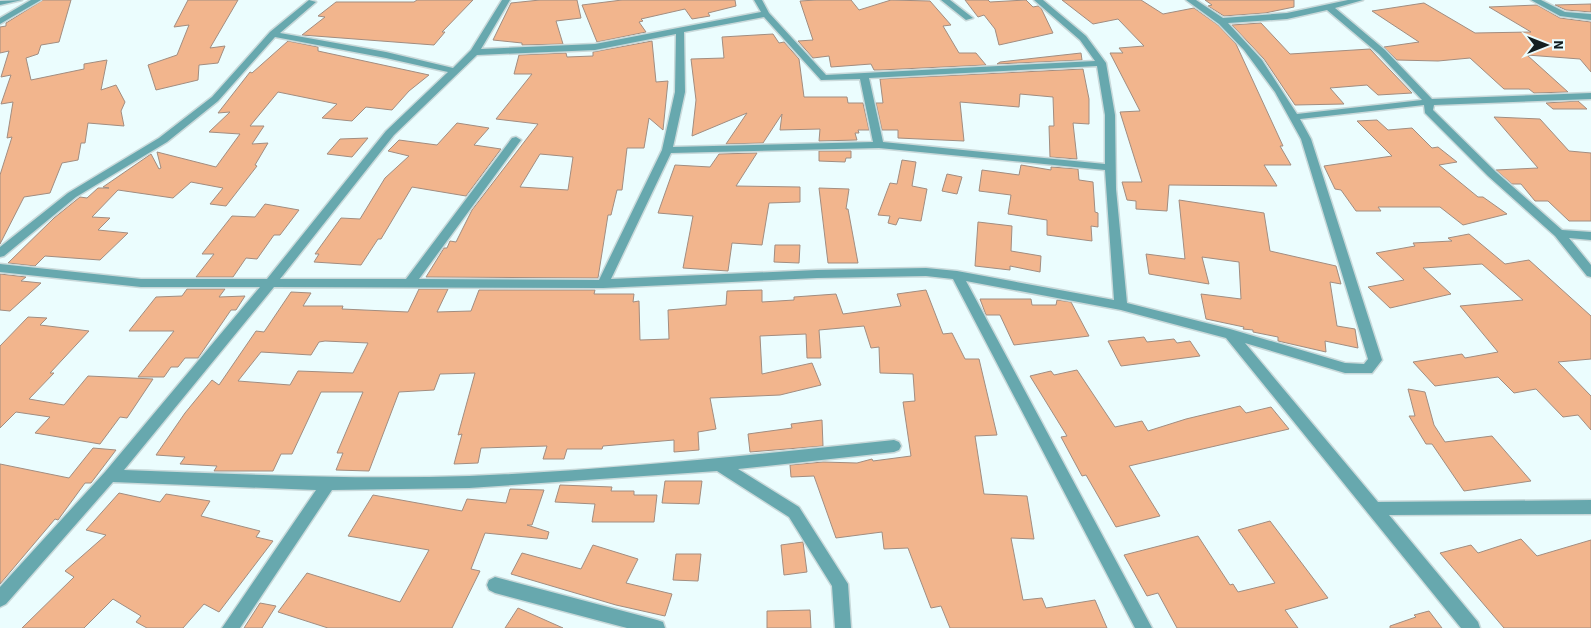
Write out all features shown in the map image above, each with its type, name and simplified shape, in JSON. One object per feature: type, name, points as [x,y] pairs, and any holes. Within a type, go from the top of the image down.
[{"type":"street","points":[[0,3],[18,0]]},
{"type":"street","points":[[0,21],[37,0]]},
{"type":"street","points":[[0,599],[110,476],[270,284],[390,133],[475,52],[506,0]]},
{"type":"street","points":[[758,0],[766,14],[824,78],[1101,63]]},
{"type":"street","points":[[944,0],[969,18]]},
{"type":"street","points":[[1042,0],[1083,38],[1101,63],[1110,115],[1109,167],[1122,306]]},
{"type":"street","points":[[0,268],[141,283],[270,284],[603,284],[893,272],[957,275],[1122,306],[1230,334],[1344,368],[1367,369],[1375,360],[1306,139],[1295,117],[1255,59],[1221,21],[1190,0]]},
{"type":"street","points":[[1221,21],[1287,16],[1330,8],[1358,0]]},
{"type":"street","points":[[1535,0],[1563,14],[1591,17]]},
{"type":"street","points":[[0,253],[72,195],[163,140],[215,99],[273,34],[312,2]]},
{"type":"street","points":[[1330,8],[1353,25],[1397,66],[1429,102],[1428,111],[1492,174],[1559,233],[1591,273]]},
{"type":"street","points":[[475,52],[595,48],[766,14]]},
{"type":"street","points":[[603,284],[667,150],[680,92],[680,32]]},
{"type":"street","points":[[273,34],[386,54],[455,71]]},
{"type":"street","points":[[864,76],[879,145]]},
{"type":"street","points":[[1295,117],[1429,102],[1591,96]]},
{"type":"street","points":[[409,284],[516,140]]},
{"type":"street","points":[[667,150],[879,145],[1109,167]]},
{"type":"street","points":[[1559,233],[1591,236]]},
{"type":"street","points":[[957,275],[1144,628]]},
{"type":"street","points":[[1230,334],[1372,509],[1472,628]]},
{"type":"street","points":[[110,476],[328,484],[469,482],[719,465],[894,446]]},
{"type":"street","points":[[719,465],[794,512],[840,584],[843,628]]},
{"type":"street","points":[[230,628],[328,484]]},
{"type":"street","points":[[1372,509],[1591,507]]},
{"type":"street","points":[[496,585],[657,628]]},
{"type":"building","points":[[43,0],[71,0],[59,42],[41,45],[38,54],[26,58],[31,80],[84,69],[84,64],[107,60],[101,90],[116,85],[125,102],[121,111],[124,126],[88,123],[85,143],[81,143],[78,160],[62,163],[50,193],[24,197],[0,244],[0,175],[12,137],[7,138],[13,102],[1,104],[11,75],[1,77],[9,51],[0,53],[0,27],[6,26],[6,23]]},
{"type":"building","points":[[188,0],[238,0],[210,48],[225,46],[218,63],[199,65],[198,80],[156,90],[148,65],[177,55],[189,25],[174,27]]},
{"type":"building","points":[[417,0],[473,0],[442,32],[445,32],[434,45],[302,35],[325,17],[318,16],[336,2],[414,2]]},
{"type":"building","points":[[540,0],[577,0],[581,18],[556,21],[563,44],[522,45],[522,43],[493,40],[511,3]]},
{"type":"building","points":[[622,0],[735,0],[736,6],[708,13],[710,16],[692,19],[685,9],[641,19],[643,21],[639,22],[646,32],[597,42],[582,5]]},
{"type":"building","points":[[851,0],[859,10],[891,0],[930,1],[951,25],[943,26],[959,53],[976,53],[986,65],[880,70],[874,70],[871,64],[831,67],[829,56],[813,58],[798,41],[813,40],[800,1]]},
{"type":"building","points":[[965,0],[988,0],[990,2],[1026,0],[1033,7],[1038,6],[1041,8],[1053,33],[999,45],[995,29],[984,15],[978,17]]},
{"type":"building","points":[[1062,0],[1141,0],[1163,14],[1194,8],[1218,25],[1236,44],[1283,146],[1280,146],[1291,165],[1264,165],[1277,186],[1169,185],[1167,211],[1136,209],[1136,201],[1127,200],[1122,182],[1142,182],[1120,112],[1140,111],[1110,53],[1123,53],[1119,48],[1144,46],[1118,19],[1093,24]]},
{"type":"building","points":[[1205,0],[1294,0],[1294,7],[1265,13],[1224,16],[1208,6],[1212,5]]},
{"type":"building","points":[[1424,3],[1475,33],[1531,32],[1489,7],[1537,5],[1560,18],[1591,22],[1591,72],[1580,59],[1527,55],[1568,92],[1534,93],[1529,89],[1504,89],[1470,58],[1438,61],[1397,60],[1384,47],[1419,42],[1372,11]]},
{"type":"building","points":[[1591,4],[1591,12],[1566,10],[1555,5]]},
{"type":"building","points":[[1261,23],[1290,54],[1370,49],[1412,93],[1378,95],[1367,85],[1330,88],[1344,104],[1295,105],[1264,59],[1232,25]]},
{"type":"building","points":[[773,34],[779,43],[784,42],[799,59],[804,97],[847,97],[848,103],[863,103],[869,130],[858,130],[859,133],[855,133],[857,140],[819,141],[820,129],[780,130],[782,114],[763,143],[726,144],[747,113],[692,136],[696,100],[691,59],[724,58],[722,37]]},
{"type":"building","points":[[288,41],[318,47],[318,51],[429,75],[409,91],[392,110],[366,107],[352,121],[322,118],[337,104],[278,92],[250,126],[264,126],[252,144],[268,143],[255,165],[257,166],[226,206],[210,204],[223,188],[191,182],[173,198],[118,190],[92,217],[110,218],[98,230],[128,233],[100,260],[45,256],[35,266],[8,263],[54,218],[80,197],[87,198],[98,188],[109,188],[103,187],[151,154],[159,169],[161,168],[157,152],[216,167],[240,134],[209,132],[230,112],[218,113],[250,72],[252,73]]},
{"type":"building","points":[[652,41],[656,82],[668,81],[663,130],[649,118],[644,148],[627,148],[622,190],[617,190],[611,215],[608,215],[598,278],[426,277],[450,241],[456,242],[472,210],[538,124],[496,119],[532,74],[514,74],[519,55],[566,53],[567,57],[593,56],[593,52]],"holes":[[[540,154],[573,157],[568,190],[520,187]]]},
{"type":"building","points":[[1081,53],[1082,60],[997,64],[1000,62]]},
{"type":"building","points":[[1083,69],[1089,99],[1089,124],[1073,123],[1077,159],[1050,157],[1049,126],[1054,126],[1053,97],[1020,94],[1019,107],[960,102],[964,141],[898,138],[898,130],[882,130],[876,103],[883,103],[880,79]]},
{"type":"building","points":[[1578,101],[1587,109],[1553,109],[1546,103]]},
{"type":"building","points":[[1494,117],[1540,119],[1569,151],[1591,153],[1591,221],[1569,221],[1548,201],[1535,201],[1521,184],[1512,184],[1496,170],[1538,168]]},
{"type":"building","points":[[1377,120],[1388,130],[1412,128],[1432,148],[1438,147],[1457,162],[1439,165],[1478,197],[1483,197],[1507,214],[1463,225],[1440,207],[1378,207],[1381,211],[1356,211],[1341,190],[1335,189],[1324,166],[1392,156],[1357,121]]},
{"type":"building","points":[[457,123],[489,128],[474,145],[501,149],[466,196],[412,187],[381,239],[378,239],[361,265],[314,262],[319,254],[315,254],[341,218],[360,219],[385,178],[409,156],[388,151],[399,140],[437,145]]},
{"type":"building","points":[[368,138],[352,157],[327,154],[340,139]]},
{"type":"building","points":[[819,151],[851,151],[851,158],[846,158],[845,162],[819,161]]},
{"type":"building","points":[[757,153],[736,186],[800,187],[800,202],[769,203],[762,245],[732,243],[728,271],[683,268],[693,216],[658,213],[675,165],[710,167],[719,154]]},
{"type":"building","points":[[902,160],[916,162],[912,186],[927,189],[921,221],[899,218],[896,225],[888,223],[890,216],[878,215],[890,183],[897,184]]},
{"type":"building","points":[[1021,165],[1051,170],[1051,167],[1078,169],[1079,180],[1093,182],[1095,212],[1098,213],[1098,227],[1091,226],[1092,241],[1047,235],[1047,220],[1008,214],[1011,195],[979,191],[982,170],[1019,175]]},
{"type":"building","points":[[947,174],[962,177],[957,194],[942,191]]},
{"type":"building","points":[[819,188],[849,189],[846,209],[848,209],[858,263],[828,263]]},
{"type":"building","points":[[1179,200],[1264,213],[1270,251],[1336,266],[1341,284],[1330,282],[1337,326],[1355,329],[1358,348],[1325,341],[1326,352],[1278,341],[1278,337],[1253,332],[1253,330],[1243,329],[1244,327],[1206,319],[1201,294],[1241,299],[1239,262],[1202,257],[1209,284],[1149,274],[1146,254],[1185,259]]},
{"type":"building","points":[[265,204],[299,210],[280,235],[274,235],[257,259],[246,258],[233,277],[196,277],[214,254],[202,254],[232,216],[255,217]]},
{"type":"building","points":[[978,222],[1012,226],[1011,251],[1041,256],[1040,272],[1010,266],[1010,270],[975,266]]},
{"type":"building","points":[[1469,234],[1505,264],[1529,260],[1591,316],[1591,359],[1558,362],[1591,396],[1591,430],[1578,415],[1563,417],[1536,389],[1514,393],[1498,377],[1435,386],[1413,362],[1462,354],[1465,358],[1498,352],[1460,306],[1523,300],[1482,264],[1423,268],[1451,294],[1390,308],[1368,287],[1404,280],[1376,253],[1415,246],[1413,243],[1452,241],[1448,238]]},
{"type":"building","points":[[775,245],[800,245],[799,263],[774,262]]},
{"type":"building","points":[[0,274],[26,277],[21,281],[41,283],[10,311],[0,310]]},
{"type":"building","points":[[187,289],[225,289],[219,297],[245,296],[236,310],[231,310],[198,358],[185,358],[178,367],[171,367],[164,377],[138,377],[174,331],[129,331],[156,297],[182,296]]},
{"type":"building","points":[[419,289],[448,289],[437,312],[471,311],[479,290],[595,290],[594,294],[634,294],[633,302],[639,301],[640,340],[669,339],[668,310],[726,305],[727,291],[762,290],[762,302],[794,300],[794,297],[836,294],[843,314],[901,306],[897,294],[926,290],[943,334],[952,333],[965,359],[979,359],[997,435],[975,436],[984,494],[1027,496],[1034,539],[1011,538],[1023,600],[1042,598],[1046,608],[1095,600],[1107,628],[950,628],[941,606],[931,608],[908,548],[884,549],[882,532],[836,538],[814,476],[791,477],[790,465],[823,462],[857,463],[872,459],[873,461],[911,456],[903,402],[915,401],[913,374],[880,373],[879,347],[871,348],[864,326],[819,330],[821,358],[807,358],[806,334],[760,336],[762,374],[812,363],[821,385],[780,395],[710,398],[716,429],[698,432],[699,450],[674,452],[674,440],[603,446],[602,449],[567,449],[564,459],[543,459],[547,446],[481,448],[478,463],[454,464],[462,434],[458,435],[475,373],[440,374],[434,390],[399,392],[369,471],[336,470],[343,453],[337,453],[363,392],[321,392],[292,454],[281,454],[273,471],[214,471],[217,466],[180,464],[185,457],[156,455],[185,413],[212,380],[219,385],[256,331],[264,332],[291,292],[311,293],[303,306],[343,306],[342,309],[408,312]],"holes":[[[319,342],[368,343],[353,373],[298,371],[290,385],[238,381],[261,352],[311,355]]]},
{"type":"building","points":[[980,299],[1031,299],[1032,305],[1056,305],[1057,300],[1071,302],[1089,336],[1014,345],[1000,315],[986,315]]},
{"type":"building","points":[[28,317],[47,318],[40,325],[89,331],[50,373],[54,373],[29,399],[64,405],[88,376],[153,379],[127,418],[120,417],[100,444],[35,433],[50,417],[16,412],[0,428],[0,346]]},
{"type":"building","points":[[1144,337],[1147,342],[1174,339],[1177,343],[1190,341],[1200,356],[1121,366],[1108,341]]},
{"type":"building","points":[[1077,370],[1115,427],[1142,421],[1148,431],[1186,419],[1240,406],[1246,413],[1271,407],[1289,429],[1129,466],[1160,516],[1116,527],[1086,475],[1082,476],[1061,437],[1067,436],[1030,376],[1051,371],[1054,375]]},
{"type":"building","points":[[1408,389],[1425,392],[1434,425],[1445,442],[1492,436],[1531,481],[1464,491],[1432,444],[1426,444],[1409,416],[1415,416]]},
{"type":"building","points":[[822,420],[823,446],[750,452],[748,434],[792,428],[791,424]]},
{"type":"building","points":[[93,448],[116,450],[91,483],[85,483],[58,520],[55,519],[0,584],[0,464],[69,478]]},
{"type":"building","points":[[665,481],[702,481],[699,504],[662,503]]},
{"type":"building","points":[[560,485],[612,487],[611,491],[634,491],[634,495],[657,495],[654,522],[592,522],[595,504],[555,502]]},
{"type":"building","points":[[510,489],[544,490],[532,525],[527,525],[549,532],[547,539],[485,533],[471,569],[480,571],[452,628],[328,628],[278,612],[307,573],[400,602],[429,550],[348,536],[373,495],[462,511],[467,499],[506,503]]},
{"type":"building","points":[[119,493],[160,502],[166,494],[210,501],[201,516],[260,531],[256,537],[273,541],[219,612],[204,604],[183,628],[147,628],[136,622],[141,616],[113,599],[84,628],[22,628],[74,577],[65,571],[106,535],[86,530]]},
{"type":"building","points":[[1270,521],[1328,598],[1285,610],[1298,628],[1177,628],[1158,593],[1147,596],[1124,555],[1198,536],[1230,585],[1233,584],[1238,592],[1275,583],[1238,530]]},
{"type":"building","points":[[1521,539],[1537,556],[1591,540],[1591,628],[1504,628],[1440,553],[1471,545],[1478,553]]},
{"type":"building","points":[[803,542],[807,572],[784,575],[781,545]]},
{"type":"building","points":[[593,545],[638,559],[626,583],[672,594],[665,616],[616,605],[511,574],[522,553],[581,569]]},
{"type":"building","points":[[676,554],[701,554],[698,581],[673,580]]},
{"type":"building","points":[[260,603],[276,606],[262,628],[244,628]]},
{"type":"building","points":[[518,608],[563,628],[505,628]]},
{"type":"building","points":[[810,610],[811,628],[767,628],[767,611]]},
{"type":"building","points":[[1429,611],[1442,628],[1390,628],[1390,626],[1416,617],[1414,615]]}]
